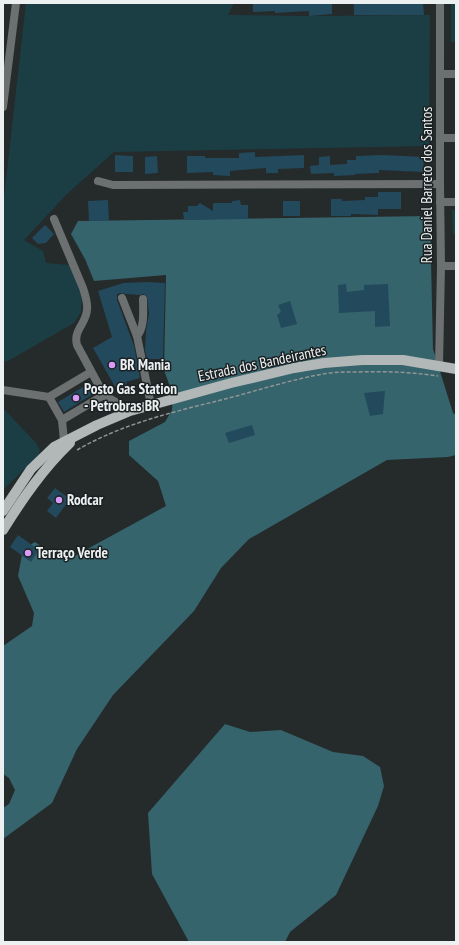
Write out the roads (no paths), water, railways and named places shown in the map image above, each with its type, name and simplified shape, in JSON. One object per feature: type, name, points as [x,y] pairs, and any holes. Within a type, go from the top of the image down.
[{"type":"main road","name":"Estrada dos Bandeirantes","points":[[3,511],[18,486],[31,469],[43,457],[64,441],[96,424],[130,411],[231,383],[294,368],[324,363],[362,360],[403,360],[456,370]]},
{"type":"main road","name":"Estrada dos Bandeirantes","points":[[3,530],[41,473],[80,433]]},
{"type":"main road","points":[[3,494],[18,486]]},
{"type":"street","points":[[3,107],[16,3]]},
{"type":"street","name":"Rua Daniel Barreto dos Santos","points":[[439,366],[442,266],[440,202],[440,3]]},
{"type":"street","points":[[440,74],[456,74]]},
{"type":"street","points":[[440,138],[456,138]]},
{"type":"street","points":[[98,181],[113,185],[440,184]]},
{"type":"street","points":[[440,202],[456,202]]},
{"type":"street","points":[[54,219],[87,298],[88,310],[75,338],[77,345],[104,395],[130,411]]},
{"type":"street","points":[[442,266],[456,266]]},
{"type":"street","points":[[122,298],[137,336],[151,405]]},
{"type":"street","points":[[137,336],[142,327],[143,299]]},
{"type":"street","points":[[3,390],[49,397],[91,372]]},
{"type":"street","points":[[62,420],[104,395]]},
{"type":"street","points":[[49,397],[62,420],[64,441]]},
{"type":"place","name":"BR Mania","points":[[112,365]]},
{"type":"place","name":"Posto Gas Station - Petrobras BR","points":[[76,398]]},
{"type":"place","name":"Rodcar","points":[[59,500]]},
{"type":"place","name":"Terraço Verde","points":[[28,553]]}]
